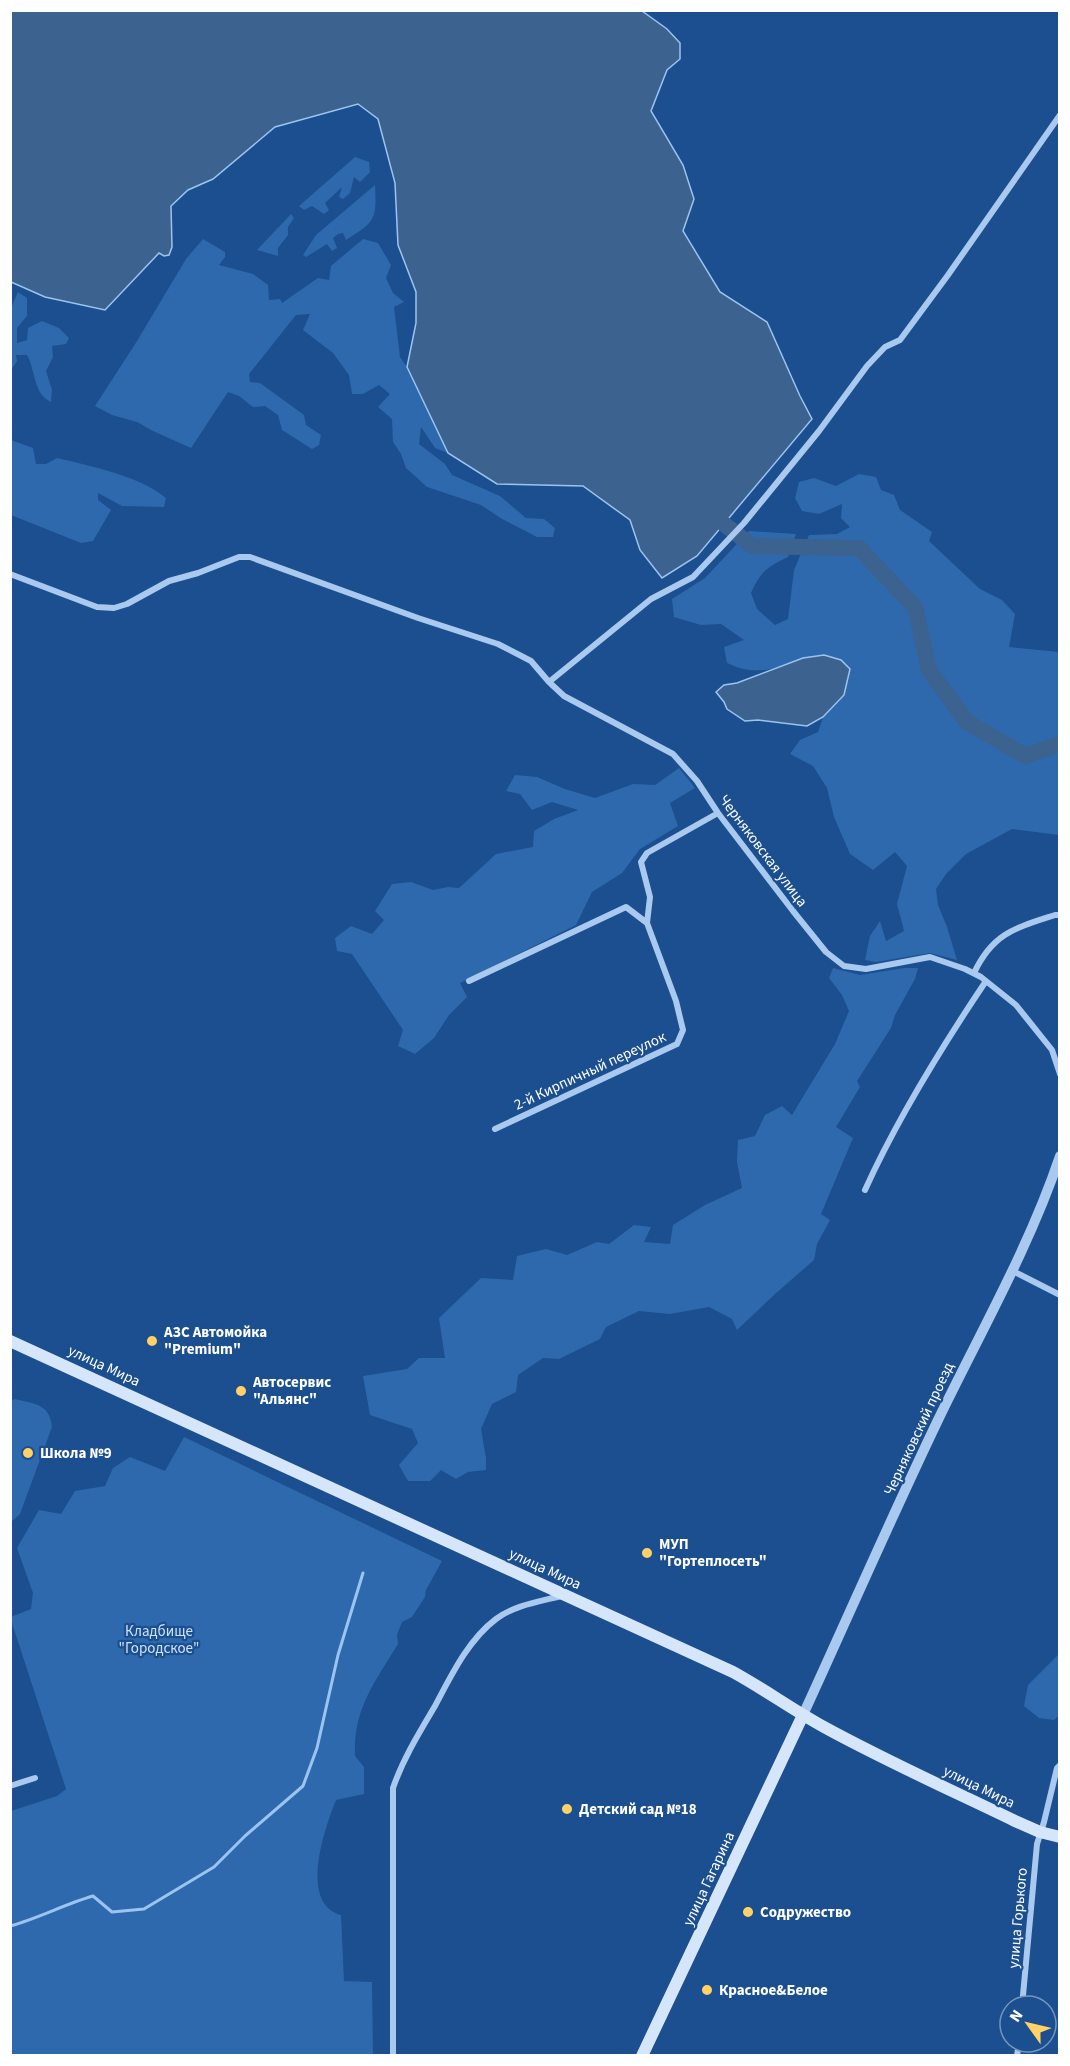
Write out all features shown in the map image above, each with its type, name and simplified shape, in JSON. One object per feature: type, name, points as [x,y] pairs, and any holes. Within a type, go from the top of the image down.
[{"type":"main road","name":"улица Мира","points":[[10,1341],[733,1672],[851,1742],[1040,1832],[1059,1837]]},
{"type":"main road","name":"улица Гагарина","points":[[642,2055],[803,1715]]},
{"type":"street","points":[[549,682],[651,599],[693,577],[744,523],[819,431],[867,366],[885,347],[900,340],[967,249],[1059,115]]},
{"type":"street","name":"Черняковская улица","points":[[10,574],[97,607],[114,608],[127,604],[169,581],[198,573],[239,557],[250,557],[418,618],[498,644],[531,661],[564,696],[673,754],[697,781],[718,813],[826,952],[844,966],[866,969],[930,957],[974,974],[1016,1005],[1052,1050],[1059,1074]]},
{"type":"street","points":[[647,923],[650,897],[642,862],[646,853],[718,813]]},
{"type":"street","points":[[469,981],[626,907],[647,923]]},
{"type":"street","points":[[974,974],[982,957],[996,940],[1019,926],[1059,915]]},
{"type":"street","name":"2-й Кирпичный переулок","points":[[495,1129],[677,1044],[683,1030],[676,1001],[647,923]]},
{"type":"street","points":[[865,1190],[886,1143],[954,1029],[986,981]]},
{"type":"street","name":"Черняковский проезд","points":[[803,1715],[938,1421],[1012,1271],[1052,1180],[1059,1156]]},
{"type":"street","points":[[1012,1271],[1059,1295]]},
{"type":"street","points":[[393,2055],[393,1788],[401,1765],[457,1666],[476,1639],[495,1620],[517,1607],[565,1595]]},
{"type":"street","name":"улица Горького","points":[[1023,1994],[1035,1854],[1059,1765]]},
{"type":"street","points":[[10,1786],[35,1779]]},
{"type":"green space","points":[[355,157],[369,162],[370,172],[360,182],[354,177],[350,193],[343,199],[339,197],[342,187],[325,203],[329,210],[324,214],[312,206],[304,210],[299,206]]},
{"type":"green space","points":[[375,185],[374,213],[363,229],[346,240],[343,233],[338,234],[333,238],[337,248],[332,251],[327,244],[306,257],[303,255],[316,235]]},
{"type":"green space","points":[[291,214],[294,218],[288,227],[288,235],[278,248],[278,256],[257,250]]},
{"type":"green space","points":[[203,239],[225,252],[225,257],[219,265],[253,274],[268,285],[269,300],[280,299],[282,303],[318,278],[329,280],[331,266],[363,239],[378,243],[391,265],[386,278],[393,293],[404,302],[394,307],[400,357],[448,453],[435,448],[421,427],[419,444],[445,464],[452,475],[500,496],[526,518],[544,519],[555,528],[553,537],[537,537],[481,505],[427,487],[406,468],[393,442],[392,419],[378,407],[390,394],[379,385],[363,394],[352,394],[349,375],[333,353],[303,330],[310,314],[296,315],[249,374],[250,382],[260,383],[304,415],[306,425],[321,435],[319,445],[312,449],[282,430],[278,415],[265,406],[253,407],[239,396],[228,392],[191,448],[137,422],[112,415],[95,406],[186,259]]},
{"type":"green space","points":[[18,292],[27,298],[27,316],[17,328],[17,343],[27,340],[28,328],[42,321],[59,328],[69,338],[66,344],[52,346],[53,357],[46,371],[52,390],[51,402],[41,394],[27,355],[16,355],[17,361],[11,370],[11,308]]},
{"type":"green space","points":[[11,440],[33,448],[36,464],[46,464],[57,458],[114,473],[143,484],[166,498],[164,507],[122,506],[98,493],[98,500],[111,510],[93,541],[81,543],[11,515]]},
{"type":"green space","points":[[859,474],[876,477],[881,490],[894,495],[900,510],[932,532],[929,541],[980,589],[1002,600],[1015,614],[1009,647],[1059,652],[1059,835],[1012,829],[966,854],[946,874],[936,889],[938,905],[957,960],[930,953],[876,962],[865,960],[870,936],[880,921],[886,941],[904,931],[897,904],[907,866],[895,852],[873,870],[850,854],[834,817],[827,788],[813,766],[790,754],[800,740],[818,732],[823,717],[844,695],[803,658],[765,670],[747,670],[727,663],[724,647],[744,640],[721,624],[701,625],[674,617],[672,599],[705,578],[749,531],[796,534],[788,557],[765,570],[751,593],[757,609],[775,625],[788,619],[794,570],[809,535],[837,534],[850,527],[841,518],[842,504],[819,514],[802,511],[795,498],[799,482],[814,478],[836,486]]},
{"type":"green space","points":[[679,768],[695,788],[670,803],[678,826],[640,849],[622,873],[592,892],[576,925],[460,983],[467,997],[449,1015],[434,1038],[415,1054],[398,1046],[403,1030],[352,954],[337,951],[335,938],[351,926],[372,934],[384,920],[375,911],[392,884],[411,882],[433,890],[448,887],[459,888],[496,854],[533,847],[534,831],[554,819],[578,810],[552,802],[532,810],[520,794],[506,791],[515,775],[537,777],[595,798],[633,784],[655,785]]},
{"type":"green space","points":[[833,968],[860,975],[918,968],[891,1028],[857,1081],[860,1087],[836,1127],[853,1138],[821,1214],[830,1220],[817,1244],[814,1260],[737,1330],[732,1319],[709,1307],[670,1314],[639,1311],[606,1327],[600,1339],[559,1359],[543,1358],[518,1375],[516,1392],[492,1404],[481,1429],[486,1470],[468,1472],[456,1479],[441,1470],[430,1481],[408,1481],[399,1465],[418,1443],[412,1429],[370,1415],[363,1376],[407,1369],[419,1358],[445,1358],[439,1318],[481,1278],[513,1280],[517,1256],[546,1249],[567,1255],[597,1242],[609,1244],[634,1225],[651,1227],[644,1242],[670,1244],[673,1225],[705,1205],[742,1188],[737,1162],[738,1140],[755,1136],[765,1115],[782,1106],[792,1115],[835,1044],[849,1011],[842,995],[829,978]]},
{"type":"green space","name":"Школа №9","points":[[15,1399],[45,1409],[51,1419],[52,1427],[20,1514],[11,1522],[10,1401]]},
{"type":"green space","name":"Кладбище \"Городское\"","points":[[184,1437],[442,1561],[426,1590],[425,1597],[412,1617],[402,1622],[397,1635],[398,1644],[367,1697],[355,1739],[355,1756],[364,1767],[364,1794],[336,1800],[326,1828],[318,1864],[321,1896],[328,1908],[341,1915],[344,1981],[372,1982],[373,2055],[11,2055],[11,1811],[57,1796],[66,1789],[11,1620],[11,1617],[31,1609],[33,1593],[17,1548],[39,1510],[61,1514],[75,1491],[105,1486],[113,1468],[130,1457],[165,1471]]},
{"type":"green space","points":[[1059,1654],[1059,1715],[1054,1720],[1039,1718],[1024,1706],[1028,1685]]},
{"type":"shaded area","points":[[10,11],[642,11],[667,29],[680,43],[680,59],[667,70],[651,111],[683,165],[694,199],[683,231],[720,292],[767,322],[812,419],[697,556],[662,578],[640,550],[630,520],[583,486],[497,484],[448,453],[407,367],[416,323],[416,292],[398,245],[395,183],[378,119],[358,104],[275,127],[213,179],[188,190],[171,206],[172,247],[169,255],[164,256],[159,253],[105,310],[45,297],[11,282]]},
{"type":"shaded area","points":[[824,655],[841,660],[850,669],[844,695],[823,717],[807,726],[758,720],[745,721],[727,709],[716,692],[724,685],[737,683],[803,658]]},
{"type":"waterway","points":[[724,524],[752,546],[859,548],[915,607],[929,670],[967,722],[1025,756],[1060,744]]},
{"type":"waterway","points":[[10,1926],[93,1896],[112,1912],[144,1909],[214,1867],[245,1836],[303,1786],[317,1748],[338,1655],[363,1573]]},
{"type":"place","name":"АЗС Автомойка \"Premium\"","points":[[152,1341]]},
{"type":"place","name":"Автосервис \"Альянс\"","points":[[241,1391]]},
{"type":"place","name":"Школа №9","points":[[28,1453]]},
{"type":"place","name":"МУП \"Гортеплосеть\"","points":[[647,1553]]},
{"type":"place","name":"Детский сад №18","points":[[567,1809]]},
{"type":"place","name":"Содружество","points":[[748,1912]]},
{"type":"place","name":"Красное&Белое","points":[[707,1990]]}]
